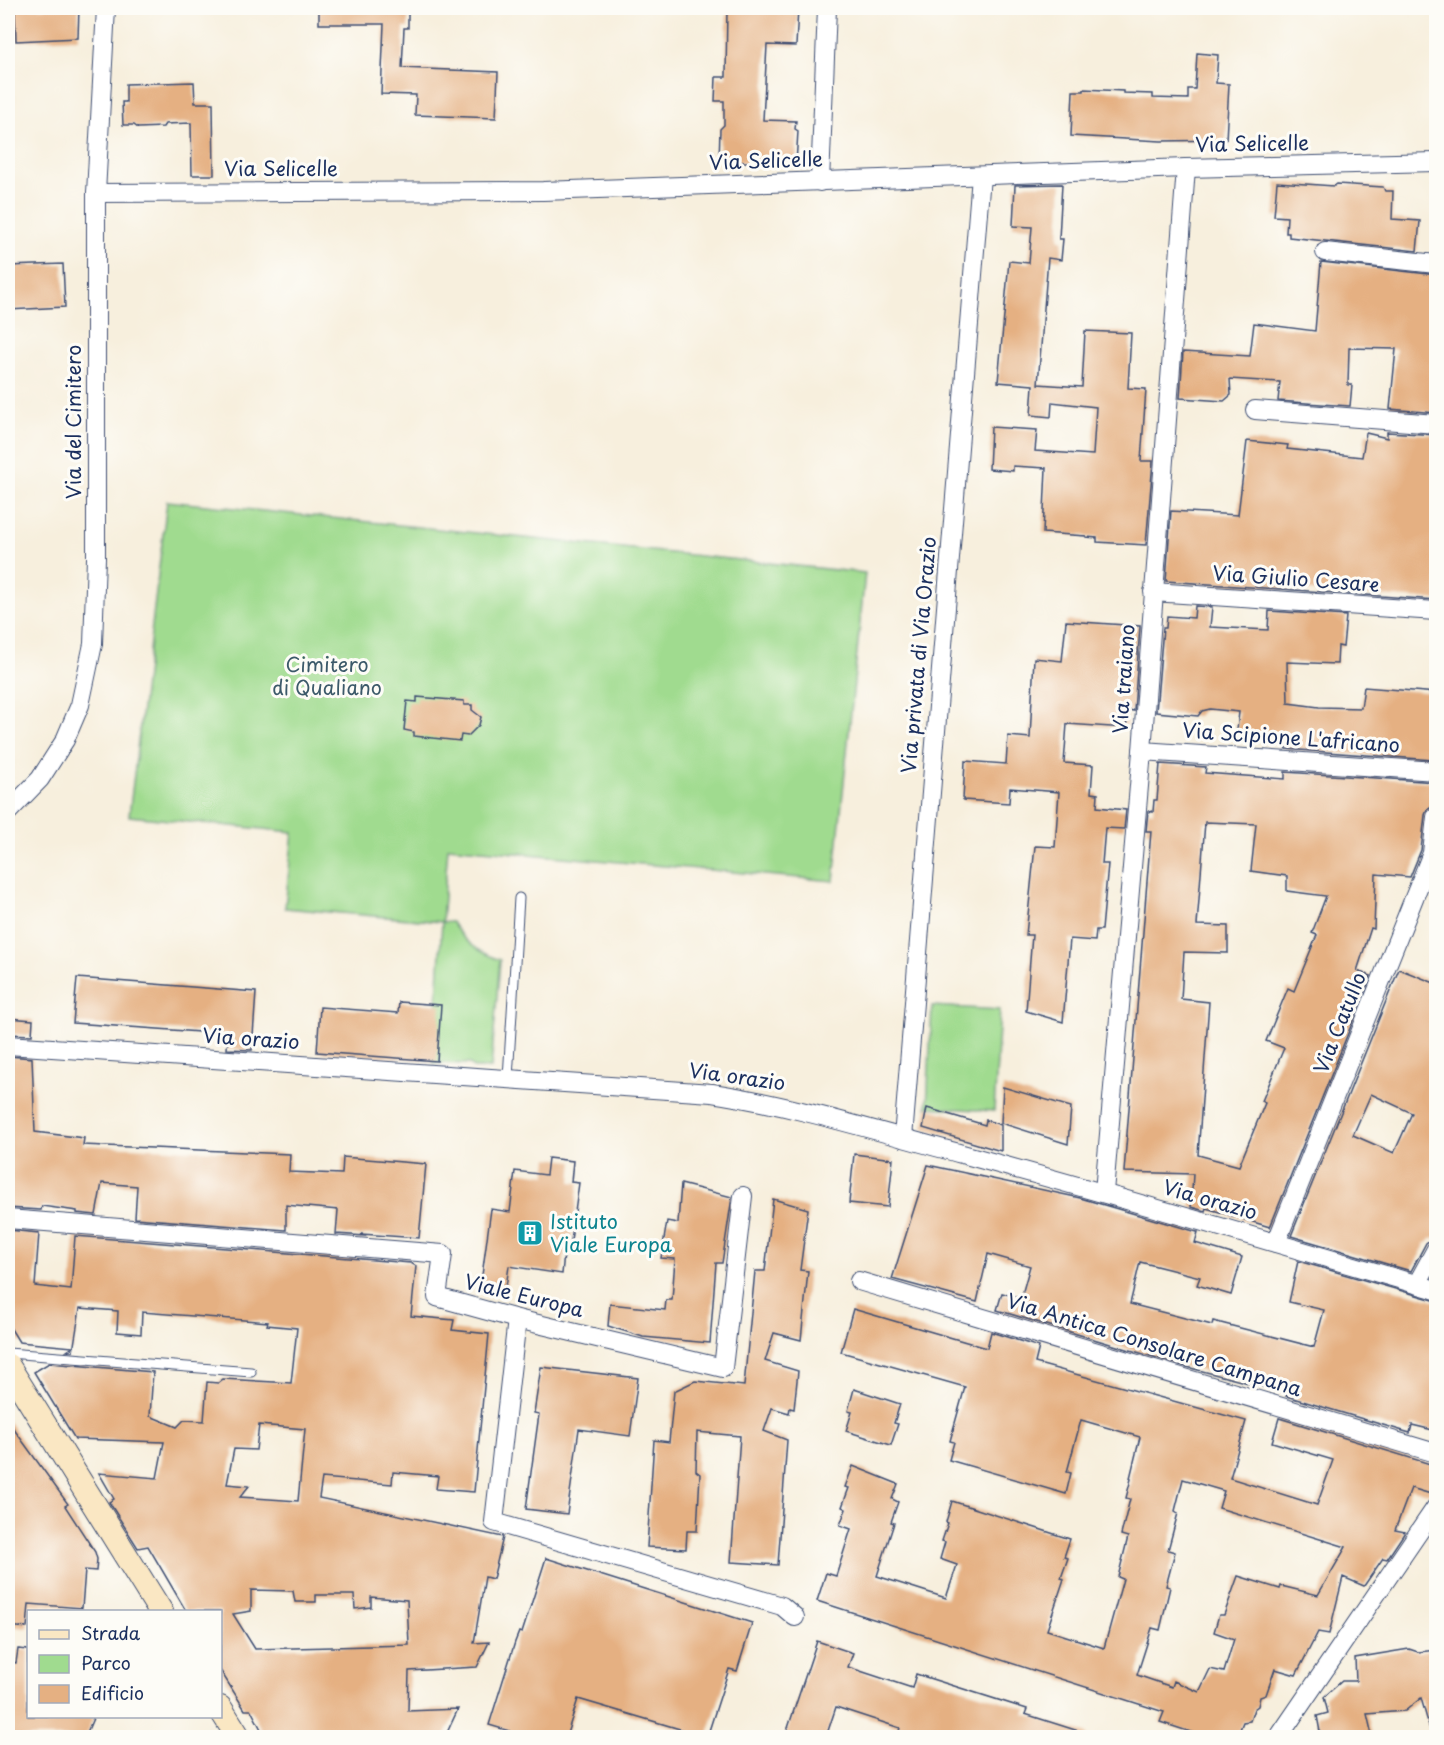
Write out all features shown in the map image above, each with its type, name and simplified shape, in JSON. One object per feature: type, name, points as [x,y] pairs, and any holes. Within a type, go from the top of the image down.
[{"type":"main road","points":[[8,1366],[159,1610]]},
{"type":"main road","points":[[222,1711],[239,1737]]},
{"type":"street","name":"Via del Cimitero","points":[[8,812],[40,779],[65,740],[80,705],[93,644],[96,558],[96,193],[106,8]]},
{"type":"street","points":[[820,182],[827,8]]},
{"type":"street","name":"Via Selicelle","points":[[96,193],[543,191],[1186,168],[1437,162]]},
{"type":"street","name":"Via traiano","points":[[1104,1192],[1142,751],[1186,168]]},
{"type":"street","name":"Via privata di Via Orazio","points":[[903,1138],[981,176]]},
{"type":"street","points":[[1325,252],[1437,264]]},
{"type":"street","points":[[1255,410],[1437,424]]},
{"type":"street","name":"Via Giulio Cesare","points":[[1153,592],[1437,611]]},
{"type":"street","name":"Via Scipione L'africano","points":[[1142,751],[1437,771]]},
{"type":"street","name":"Via Catullo","points":[[1276,1243],[1432,853],[1437,817]]},
{"type":"street","name":"Via orazio","points":[[8,1045],[508,1078],[712,1093],[762,1100],[844,1120],[1104,1192],[1437,1290]]},
{"type":"street","name":"Viale Europa","points":[[8,1219],[443,1254],[437,1297],[517,1319],[723,1368],[742,1196]]},
{"type":"street","points":[[1417,1284],[1437,1250]]},
{"type":"street","name":"Via Antica Consolare Campana","points":[[859,1281],[1437,1453]]},
{"type":"street","points":[[517,1319],[494,1522],[782,1606],[795,1617]]},
{"type":"street","points":[[1278,1737],[1437,1507]]},
{"type":"lane","points":[[508,1078],[519,898]]},
{"type":"lane","points":[[8,1353],[250,1372]]},
{"type":"green space","name":"Cimitero di Qualiano","points":[[167,501],[865,573],[834,881],[448,847],[442,922],[285,908],[293,832],[129,816]]},
{"type":"green space","points":[[442,922],[452,922],[473,946],[500,960],[491,1068],[473,1068],[470,1064],[433,1063]]},
{"type":"green space","points":[[932,1006],[1000,1010],[994,1111],[927,1107]]},
{"type":"building","points":[[15,8],[79,8],[78,38],[16,41]]},
{"type":"building","points":[[319,8],[408,8],[408,28],[404,28],[402,68],[498,72],[496,118],[415,115],[416,95],[381,94],[384,24],[319,24]]},
{"type":"building","points":[[727,8],[798,8],[796,46],[767,45],[763,120],[796,121],[795,129],[798,131],[796,164],[719,161],[720,129],[724,125],[724,101],[715,101],[716,77],[726,77]]},
{"type":"building","points":[[1197,53],[1218,55],[1216,83],[1229,84],[1226,140],[1161,141],[1071,136],[1073,91],[1084,91],[1084,89],[1123,91],[1123,93],[1153,94],[1153,98],[1188,99],[1188,89],[1195,89]]},
{"type":"building","points":[[194,82],[195,103],[213,103],[214,175],[192,175],[191,123],[138,128],[134,125],[123,125],[122,102],[126,102],[126,84]]},
{"type":"building","points":[[1277,182],[1383,187],[1385,191],[1393,191],[1392,219],[1420,221],[1417,251],[1289,237],[1289,233],[1286,233],[1287,217],[1274,216]]},
{"type":"building","points":[[1062,184],[1059,239],[1063,239],[1061,260],[1048,258],[1038,384],[1082,387],[1085,331],[1131,333],[1128,388],[1146,389],[1141,461],[1153,461],[1146,545],[1097,542],[1097,538],[1086,536],[1043,533],[1046,468],[1013,466],[1013,471],[989,469],[991,427],[1037,430],[1035,451],[1093,455],[1096,407],[1052,402],[1051,417],[1031,415],[1033,385],[998,382],[1009,261],[1029,263],[1032,227],[1013,226],[1015,185]]},
{"type":"building","points":[[1321,262],[1437,275],[1437,413],[1390,409],[1396,349],[1349,348],[1348,385],[1352,385],[1350,406],[1278,401],[1280,382],[1230,379],[1231,395],[1224,401],[1180,398],[1183,352],[1250,356],[1254,323],[1315,331]]},
{"type":"building","points":[[63,264],[65,307],[8,310],[8,266]]},
{"type":"building","points":[[1387,432],[1437,435],[1437,600],[1166,581],[1171,511],[1238,515],[1247,441],[1288,445],[1287,449],[1362,457],[1366,433],[1387,438]]},
{"type":"building","points":[[1195,606],[1212,607],[1210,627],[1268,630],[1269,611],[1346,616],[1343,647],[1338,646],[1337,664],[1287,662],[1288,703],[1319,707],[1361,708],[1364,687],[1437,693],[1437,736],[1434,760],[1286,749],[1286,745],[1236,739],[1239,712],[1210,709],[1202,711],[1198,716],[1156,712],[1163,628],[1166,628],[1167,616],[1194,618]]},
{"type":"building","points":[[1066,621],[1140,626],[1134,711],[1128,710],[1126,728],[1067,724],[1064,763],[1093,765],[1091,793],[1098,794],[1097,807],[1126,810],[1124,829],[1105,828],[1102,864],[1108,864],[1102,930],[1096,930],[1095,941],[1070,939],[1063,1022],[1026,1011],[1032,935],[1026,935],[1035,846],[1055,847],[1059,792],[1010,788],[1009,803],[963,800],[965,761],[1006,764],[1008,736],[1030,738],[1034,658],[1062,661]]},
{"type":"building","points":[[417,697],[464,701],[464,705],[472,705],[472,710],[481,717],[479,725],[468,736],[461,735],[460,741],[414,736],[414,732],[404,730],[407,701],[417,702]]},
{"type":"building","points":[[1160,764],[1206,767],[1205,773],[1285,779],[1285,772],[1436,782],[1433,806],[1427,810],[1425,815],[1421,850],[1410,877],[1376,874],[1374,929],[1371,928],[1357,971],[1371,976],[1270,1227],[1206,1208],[1205,1211],[1191,1207],[1193,1174],[1124,1172],[1151,831],[1146,831],[1148,811],[1153,812],[1154,800],[1157,800]],"holes":[[[1205,822],[1256,824],[1251,871],[1287,876],[1287,891],[1326,896],[1312,933],[1317,935],[1294,991],[1288,988],[1266,1041],[1284,1048],[1262,1101],[1265,1103],[1239,1166],[1198,1155],[1209,1002],[1181,999],[1184,952],[1228,953],[1228,926],[1197,925]]]},
{"type":"building","points":[[1399,969],[1437,984],[1437,1238],[1426,1243],[1411,1271],[1291,1236]],"holes":[[[1371,1094],[1412,1113],[1394,1153],[1353,1135]]]},
{"type":"building","points":[[77,978],[256,992],[252,1050],[227,1049],[228,1034],[73,1023]]},
{"type":"building","points":[[399,1002],[441,1005],[437,1061],[317,1052],[320,1007],[398,1013]]},
{"type":"building","points":[[8,1018],[33,1020],[32,1035],[8,1034]]},
{"type":"building","points":[[8,1056],[32,1058],[35,1132],[84,1138],[83,1145],[290,1154],[289,1172],[342,1174],[343,1157],[426,1164],[419,1238],[336,1234],[338,1210],[286,1205],[286,1230],[135,1218],[137,1186],[102,1183],[96,1215],[42,1206],[41,1210],[8,1208]]},
{"type":"building","points":[[1003,1087],[1071,1107],[1068,1144],[1001,1123]]},
{"type":"building","points":[[927,1108],[985,1125],[986,1120],[1001,1125],[1001,1151],[923,1128]]},
{"type":"building","points":[[854,1154],[893,1159],[888,1207],[849,1203]]},
{"type":"building","name":"Istituto Viale Europa","points":[[548,1158],[573,1161],[571,1182],[579,1183],[569,1255],[564,1254],[562,1274],[509,1266],[506,1287],[481,1283],[491,1209],[510,1212],[515,1171],[546,1175]]},
{"type":"building","points":[[928,1165],[1080,1198],[1198,1232],[1195,1243],[1242,1257],[1231,1295],[1197,1285],[1200,1277],[1140,1262],[1130,1304],[1212,1325],[1213,1321],[1314,1347],[1324,1310],[1289,1302],[1298,1261],[1437,1301],[1437,1431],[1412,1425],[1410,1433],[1286,1396],[1287,1393],[1187,1367],[997,1310],[1002,1293],[1021,1298],[1030,1266],[988,1254],[977,1302],[892,1279]]},
{"type":"building","points":[[681,1184],[732,1197],[722,1263],[716,1263],[710,1343],[643,1337],[608,1326],[610,1304],[665,1310],[666,1300],[672,1300],[675,1259],[661,1258],[667,1221],[678,1223]]},
{"type":"building","points":[[773,1199],[808,1209],[800,1270],[808,1271],[801,1340],[774,1333],[765,1361],[798,1371],[794,1409],[790,1408],[789,1413],[772,1408],[764,1431],[787,1440],[778,1565],[731,1562],[740,1436],[697,1432],[696,1471],[700,1474],[697,1531],[687,1531],[686,1549],[647,1547],[654,1440],[669,1442],[674,1391],[695,1381],[744,1386],[755,1271],[765,1271]]},
{"type":"building","points":[[8,1230],[39,1233],[35,1286],[71,1290],[75,1236],[411,1263],[416,1266],[411,1316],[454,1320],[452,1330],[489,1334],[474,1492],[436,1489],[438,1476],[393,1472],[392,1484],[322,1478],[319,1498],[503,1537],[493,1579],[485,1577],[474,1643],[489,1642],[477,1667],[409,1671],[408,1711],[458,1709],[445,1737],[381,1735],[381,1737],[348,1737],[347,1735],[265,1737],[251,1710],[245,1710],[222,1673],[222,1610],[185,1610],[148,1546],[138,1548],[109,1502],[114,1499],[99,1473],[157,1478],[164,1442],[75,1439],[34,1372],[49,1363],[153,1372],[150,1416],[177,1427],[184,1420],[204,1421],[207,1382],[218,1383],[223,1379],[291,1383],[297,1328],[267,1325],[268,1322],[142,1312],[141,1334],[117,1332],[118,1311],[80,1308],[73,1351],[67,1351],[73,1347],[19,1342],[8,1324]],"holes":[[[259,1425],[305,1429],[298,1501],[240,1497],[249,1486],[227,1484],[234,1449],[256,1450]],[[251,1590],[293,1591],[295,1602],[316,1602],[316,1595],[354,1595],[355,1609],[371,1607],[371,1597],[407,1600],[409,1645],[255,1649],[233,1614],[251,1611]]]},
{"type":"building","points":[[853,1309],[987,1348],[991,1332],[1039,1347],[1035,1363],[1246,1421],[1230,1478],[1317,1505],[1333,1460],[1272,1442],[1279,1418],[1437,1466],[1437,1483],[1431,1494],[1411,1488],[1395,1530],[1405,1532],[1387,1559],[1383,1558],[1364,1586],[1343,1577],[1329,1634],[1318,1632],[1296,1675],[1275,1669],[1266,1695],[1260,1697],[1250,1721],[1243,1722],[1237,1737],[1206,1737],[1160,1722],[1164,1712],[817,1601],[826,1573],[836,1576],[851,1529],[840,1525],[846,1509],[842,1507],[849,1488],[845,1487],[853,1466],[898,1484],[892,1499],[898,1502],[891,1522],[894,1523],[877,1576],[946,1598],[957,1565],[940,1559],[952,1501],[1070,1539],[1064,1557],[1068,1558],[1061,1578],[1064,1579],[1047,1630],[1104,1648],[1123,1579],[1118,1577],[1128,1537],[1121,1535],[1130,1499],[1126,1498],[1140,1437],[1081,1420],[1067,1472],[1071,1473],[1066,1494],[949,1460],[954,1442],[950,1441],[965,1387],[841,1352]],"holes":[[[1183,1479],[1224,1491],[1219,1508],[1346,1547],[1318,1595],[1281,1586],[1280,1589],[1238,1576],[1224,1615],[1219,1615],[1214,1632],[1234,1639],[1224,1672],[1210,1669],[1199,1692],[1174,1681],[1172,1687],[1137,1675],[1152,1628],[1160,1630],[1170,1587],[1166,1586],[1175,1552],[1168,1550],[1178,1513],[1175,1511]]]},
{"type":"building","points":[[541,1367],[638,1378],[630,1436],[579,1429],[567,1514],[526,1509],[539,1414],[534,1413]]},
{"type":"building","points":[[854,1389],[900,1404],[894,1423],[898,1424],[891,1445],[846,1431],[852,1412],[848,1411]]},
{"type":"building","points":[[8,1421],[68,1504],[65,1506],[95,1552],[97,1559],[96,1571],[85,1570],[82,1608],[29,1604],[27,1628],[8,1626]]},
{"type":"building","points":[[546,1558],[752,1623],[737,1671],[729,1669],[707,1737],[578,1699],[566,1737],[530,1737],[489,1725],[515,1642],[519,1632],[522,1633]]},
{"type":"building","points":[[817,1641],[853,1653],[848,1667],[912,1688],[916,1674],[1027,1709],[1025,1714],[1088,1734],[1087,1737],[897,1737],[900,1728],[836,1707],[826,1737],[785,1737]]},
{"type":"building","points":[[18,1649],[27,1650],[27,1718],[93,1718],[85,1737],[8,1737],[12,1687],[8,1686],[8,1662],[16,1663]]},
{"type":"building","points":[[1409,1649],[1418,1652],[1437,1650],[1437,1732],[1431,1733],[1421,1698],[1405,1711],[1367,1714],[1372,1735],[1321,1737],[1317,1716],[1328,1713],[1324,1697],[1342,1681],[1356,1681],[1355,1658]]},
{"type":"place","name":"Istituto Viale Europa","points":[[530,1233]]}]
